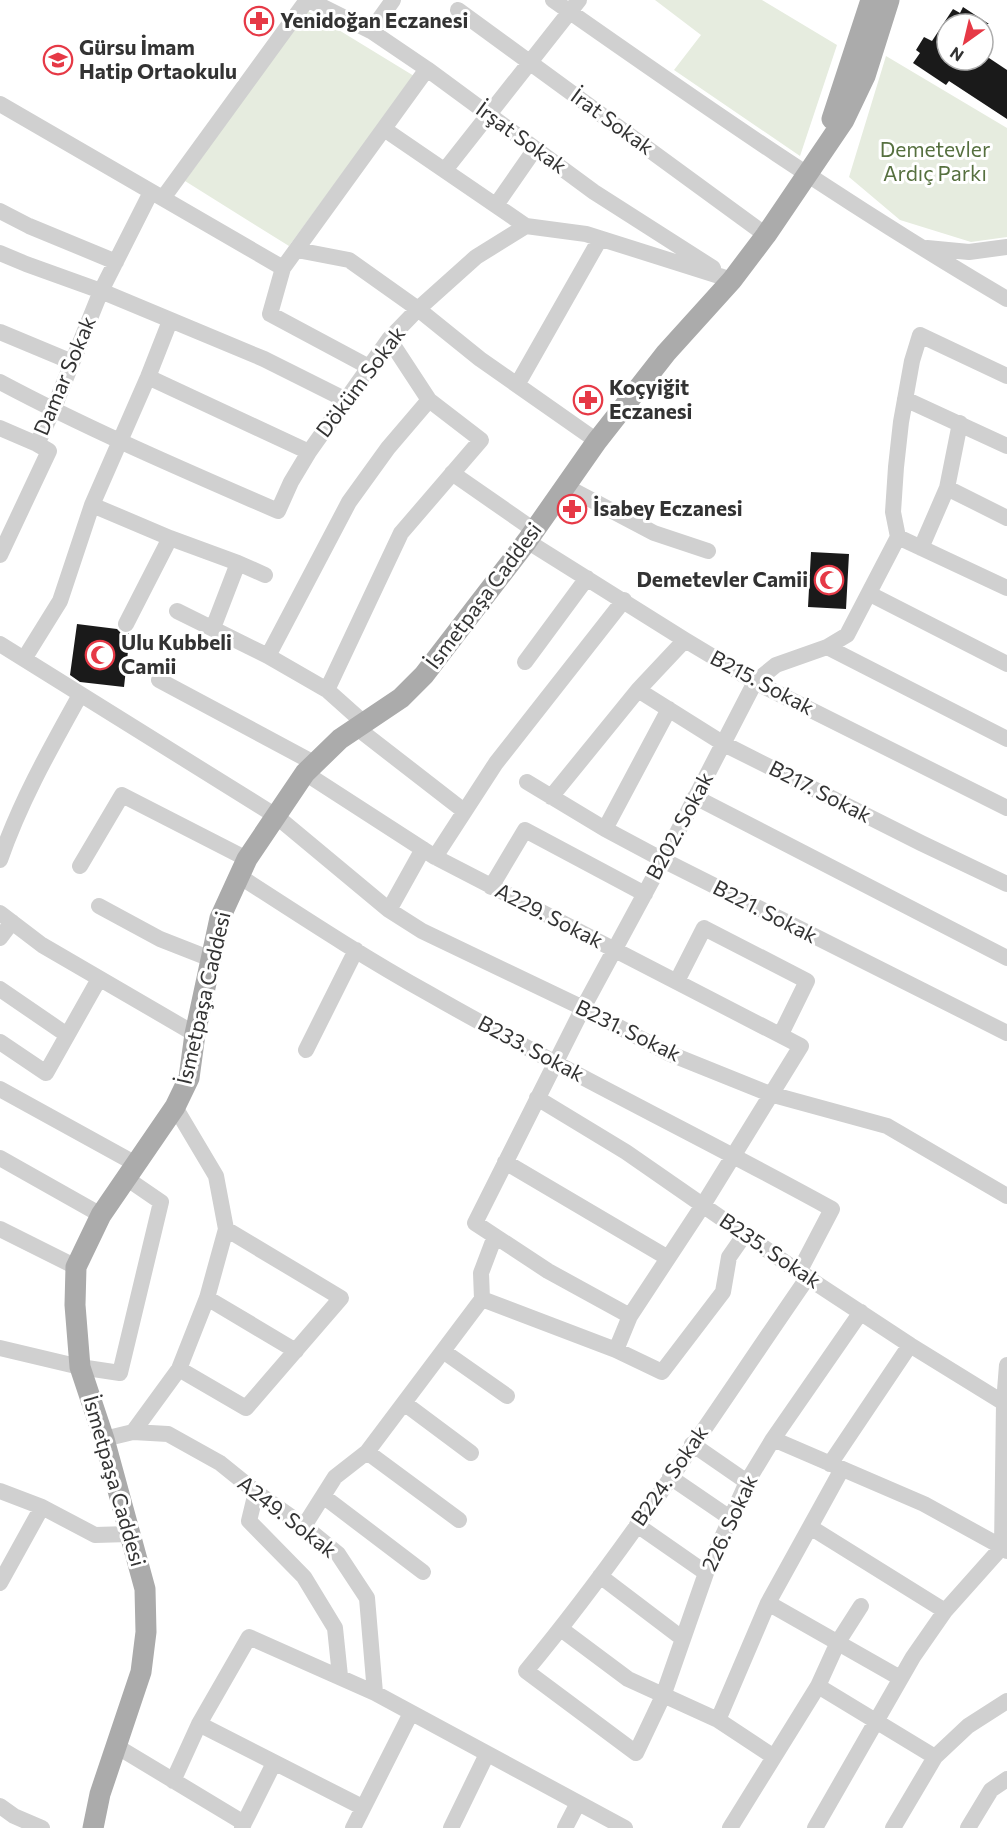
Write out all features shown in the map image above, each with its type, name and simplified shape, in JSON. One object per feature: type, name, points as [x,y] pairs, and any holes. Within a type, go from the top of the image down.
[{"type":"main road","name":"İsmetpaşa Caddesi","points":[[821,154],[871,0]]},
{"type":"main road","name":"İsmetpaşa Caddesi","points":[[93,1828],[100,1794],[141,1671],[146,1632],[145,1589],[104,1439],[80,1367],[75,1305],[76,1267],[101,1215],[175,1107],[189,1078],[195,1034],[220,918],[243,868],[309,768],[340,739],[401,698],[424,675],[531,535],[597,441],[666,353],[732,280],[766,235],[844,120],[865,75],[890,0]]},
{"type":"street","name":"İrşat Sokak","points":[[308,0],[371,31],[427,69],[594,192],[732,280]]},
{"type":"street","name":"Damar Sokak","points":[[0,555],[49,450],[37,444],[101,291],[116,262],[157,195],[308,0]]},
{"type":"street","points":[[371,31],[393,0]]},
{"type":"street","points":[[553,0],[574,6],[808,175],[920,248],[1007,298]]},
{"type":"street","points":[[445,170],[574,6]]},
{"type":"street","name":"İrat Sokak","points":[[458,10],[766,235]]},
{"type":"street","points":[[369,368],[270,314],[283,268],[427,69]]},
{"type":"street","points":[[0,104],[283,268]]},
{"type":"street","points":[[384,129],[526,226],[586,234],[732,280]]},
{"type":"street","points":[[496,205],[535,149]]},
{"type":"street","points":[[0,211],[29,226],[116,262]]},
{"type":"street","name":"Döküm Sokak","points":[[120,442],[278,510],[309,452],[389,339],[418,309],[476,257],[526,226]]},
{"type":"street","points":[[517,385],[600,239]]},
{"type":"street","points":[[920,248],[969,252],[1007,247]]},
{"type":"street","points":[[297,250],[349,260],[418,309],[480,359],[597,441]]},
{"type":"street","points":[[0,252],[264,359],[346,400]]},
{"type":"street","points":[[24,659],[60,601],[92,505],[170,321]]},
{"type":"street","points":[[0,332],[72,362]]},
{"type":"street","points":[[1007,376],[920,334],[905,399],[893,512],[898,537],[1007,588]]},
{"type":"street","points":[[327,690],[401,533],[481,440],[429,400],[389,339]]},
{"type":"street","points":[[148,377],[309,452]]},
{"type":"street","points":[[0,382],[120,442]]},
{"type":"street","points":[[905,399],[1007,446]]},
{"type":"street","points":[[268,656],[349,502],[388,448],[429,400]]},
{"type":"street","points":[[921,548],[947,488],[960,423]]},
{"type":"street","points":[[0,428],[37,444]]},
{"type":"street","name":"B215. Sokak","points":[[452,473],[587,578],[685,640],[755,682],[1007,808]]},
{"type":"street","points":[[565,486],[654,533],[708,552]]},
{"type":"street","points":[[947,488],[1007,518]]},
{"type":"street","points":[[92,505],[265,575]]},
{"type":"street","name":"B202. Sokak","points":[[495,1236],[475,1223],[583,1008],[755,682],[776,665],[827,647],[847,635],[898,537]]},
{"type":"street","points":[[126,624],[170,538]]},
{"type":"street","points":[[213,628],[238,563]]},
{"type":"street","points":[[525,662],[587,578]]},
{"type":"street","points":[[870,594],[1007,664]]},
{"type":"street","points":[[389,910],[429,853],[464,812],[496,763],[624,600]]},
{"type":"street","points":[[177,611],[268,656],[327,690],[361,726],[464,812]]},
{"type":"street","points":[[551,797],[638,690],[685,640]]},
{"type":"street","name":"B231. Sokak","points":[[0,644],[276,816],[389,910],[422,931],[583,1008],[668,1053],[770,1094],[887,1126],[1007,1196]]},
{"type":"street","points":[[827,647],[1007,739]]},
{"type":"street","name":"A229. Sokak","points":[[159,680],[309,768],[429,853],[801,1046],[770,1094]]},
{"type":"street","name":"B217. Sokak","points":[[638,690],[724,744],[1007,884]]},
{"type":"street","points":[[0,860],[12,827],[41,767],[80,695]]},
{"type":"street","points":[[605,829],[669,709]]},
{"type":"street","name":"B221. Sokak","points":[[528,782],[605,829],[663,860],[1007,1033]]},
{"type":"street","name":"B233. Sokak","points":[[80,866],[122,795],[243,868],[356,950],[427,993],[832,1209]]},
{"type":"street","points":[[694,797],[1007,957]]},
{"type":"street","points":[[491,887],[525,830],[645,894]]},
{"type":"street","points":[[99,906],[160,939],[211,959]]},
{"type":"street","points":[[0,938],[6,918],[42,945],[195,1034]]},
{"type":"street","points":[[677,981],[705,928],[807,981],[781,1034]]},
{"type":"street","points":[[306,1050],[356,950]]},
{"type":"street","points":[[0,1042],[46,1073],[99,979]]},
{"type":"street","points":[[0,989],[67,1035]]},
{"type":"street","points":[[0,1089],[131,1171],[161,1202],[120,1373],[80,1367],[0,1348]]},
{"type":"street","points":[[616,1350],[630,1316],[703,1205],[770,1094]]},
{"type":"street","name":"B235. Sokak","points":[[537,1098],[626,1152],[803,1274],[910,1345],[1004,1403]]},
{"type":"street","points":[[133,1432],[179,1369],[207,1298],[226,1229],[216,1176],[175,1107]]},
{"type":"street","points":[[0,1158],[101,1215]]},
{"type":"street","points":[[505,1162],[668,1258]]},
{"type":"street","name":"B224. Sokak","points":[[636,1753],[526,1671],[561,1629],[600,1576],[692,1444],[803,1274],[832,1209]]},
{"type":"street","points":[[0,1229],[76,1267]]},
{"type":"street","points":[[179,1369],[246,1408],[341,1298],[226,1229]]},
{"type":"street","points":[[482,1299],[616,1350],[662,1372],[723,1292],[729,1257],[745,1234]]},
{"type":"street","points":[[304,1526],[335,1477],[367,1452],[482,1299],[480,1273],[495,1236],[548,1271],[630,1316]]},
{"type":"street","points":[[207,1298],[296,1351]]},
{"type":"street","name":"226. Sokak","points":[[636,1753],[663,1696],[706,1573],[747,1482],[773,1439],[861,1312]]},
{"type":"street","points":[[718,1720],[768,1603],[810,1527],[836,1467],[910,1345]]},
{"type":"street","points":[[443,1351],[507,1396]]},
{"type":"street","points":[[815,1828],[900,1678],[945,1611],[1005,1549],[1004,1403],[1007,1365]]},
{"type":"street","points":[[404,1403],[471,1453]]},
{"type":"street","name":"A249. Sokak","points":[[104,1439],[133,1432],[168,1434],[220,1463],[338,1554],[367,1598],[375,1693]]},
{"type":"street","points":[[773,1439],[924,1504],[1005,1549]]},
{"type":"street","points":[[692,1444],[747,1482]]},
{"type":"street","points":[[367,1452],[459,1520]]},
{"type":"street","points":[[670,1477],[730,1518]]},
{"type":"street","points":[[0,1491],[42,1507],[95,1535],[129,1534]]},
{"type":"street","points":[[256,1492],[249,1521],[304,1577],[335,1628],[340,1676]]},
{"type":"street","points":[[323,1496],[423,1572]]},
{"type":"street","points":[[0,1583],[42,1507]]},
{"type":"street","points":[[637,1525],[706,1573]]},
{"type":"street","points":[[810,1527],[945,1611]]},
{"type":"street","points":[[600,1576],[683,1638]]},
{"type":"street","points":[[768,1603],[900,1678]]},
{"type":"street","points":[[730,1828],[818,1686],[838,1642],[861,1605]]},
{"type":"street","points":[[561,1629],[628,1679],[718,1720],[774,1757]]},
{"type":"street","points":[[173,1781],[199,1724],[249,1637],[375,1693],[625,1828]]},
{"type":"street","points":[[818,1686],[935,1757]]},
{"type":"street","points":[[893,1828],[935,1757],[968,1726],[1007,1701]]},
{"type":"street","points":[[352,1828],[411,1713]]},
{"type":"street","points":[[199,1724],[362,1807]]},
{"type":"street","points":[[116,1746],[243,1825],[274,1763]]},
{"type":"street","points":[[451,1828],[487,1754]]},
{"type":"street","points":[[968,1828],[992,1790],[1007,1779]]},
{"type":"street","points":[[565,1828],[578,1803]]},
{"type":"street","points":[[0,1806],[14,1816],[42,1828]]},
{"type":"green space","points":[[655,0],[762,0],[837,45],[800,156],[674,70],[701,35]]},
{"type":"green space","points":[[306,10],[414,76],[289,246],[185,181]]},
{"type":"green space","name":"Demetevler Ardıç Parkı","points":[[886,56],[1007,128],[1007,237],[971,242],[900,220],[849,177]]},
{"type":"building","points":[[963,7],[971,12],[960,12]]},
{"type":"building","points":[[935,36],[935,72],[995,72],[995,62],[1007,70],[1007,119],[949,81],[946,85],[913,63],[920,53],[916,50],[924,37],[932,41]]},
{"type":"building","name":"Demetevler Camii","points":[[811,552],[849,554],[846,609],[808,607]]},
{"type":"building","name":"Ulu Kubbeli Camii","points":[[77,624],[117,629],[122,634],[130,633],[124,687],[80,682],[70,675]]},
{"type":"place","name":"Yenidoğan Eczanesi","points":[[259,21]]},
{"type":"place","name":"Gürsu İmam Hatip Ortaokulu","points":[[58,60]]},
{"type":"place","name":"Koçyiğit Eczanesi","points":[[588,400]]},
{"type":"place","name":"İsabey Eczanesi","points":[[572,509]]},
{"type":"place","name":"Demetevler Camii","points":[[829,580]]},
{"type":"place","name":"Ulu Kubbeli Camii","points":[[100,655]]}]
